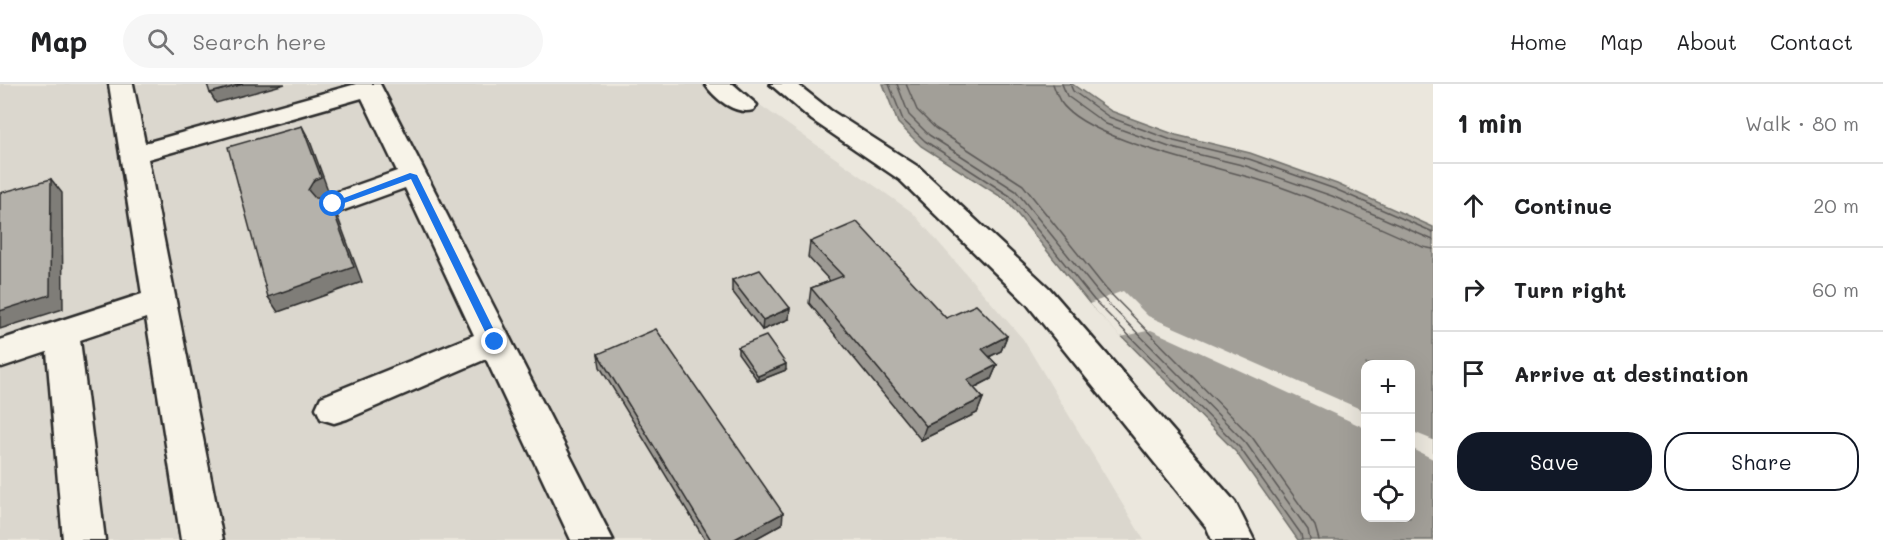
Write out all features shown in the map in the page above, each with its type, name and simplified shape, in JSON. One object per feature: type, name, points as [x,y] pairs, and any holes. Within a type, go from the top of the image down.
[{"type":"street","points":[[121,84],[202,540]]},
{"type":"street","points":[[717,84],[744,105]]},
{"type":"street","points":[[782,84],[821,115],[910,174],[1038,296],[1221,515],[1233,540]]},
{"type":"street","points":[[133,155],[369,86],[592,540]]},
{"type":"street","points":[[333,204],[413,175]]},
{"type":"street","points":[[2,353],[159,301]]},
{"type":"street","points":[[62,333],[84,540]]},
{"type":"street","points":[[334,408],[495,342]]},
{"type":"shaded area","points":[[0,84],[730,84],[912,212],[1023,339],[1144,540],[0,540]]},
{"type":"water","points":[[883,84],[1072,84],[1111,111],[1176,135],[1250,153],[1337,184],[1433,227],[1433,540],[1298,540],[1236,452],[1090,304],[1006,200],[921,146],[898,123]]},
{"type":"pier","points":[[1123,291],[1148,316],[1361,409],[1361,426],[1151,330],[1121,337],[1089,304]]},
{"type":"pier","points":[[1415,433],[1433,440],[1433,459],[1415,450]]},
{"type":"building","points":[[207,84],[243,84],[210,93]]},
{"type":"building","points":[[302,126],[321,177],[314,180],[308,190],[315,198],[329,199],[354,267],[268,297],[228,147]]},
{"type":"building","points":[[51,179],[50,295],[0,311],[0,193]]},
{"type":"building","points":[[857,222],[946,318],[976,305],[1007,336],[982,349],[997,365],[967,380],[983,398],[926,426],[811,288],[843,276],[810,242]]},
{"type":"building","points":[[760,270],[790,308],[763,320],[732,280]]},
{"type":"building","points":[[656,329],[783,513],[733,540],[711,540],[598,354]]},
{"type":"building","points":[[766,336],[786,364],[758,376],[738,347]]},
{"type":"route","points":[[333,204],[413,175],[495,342]]}]
